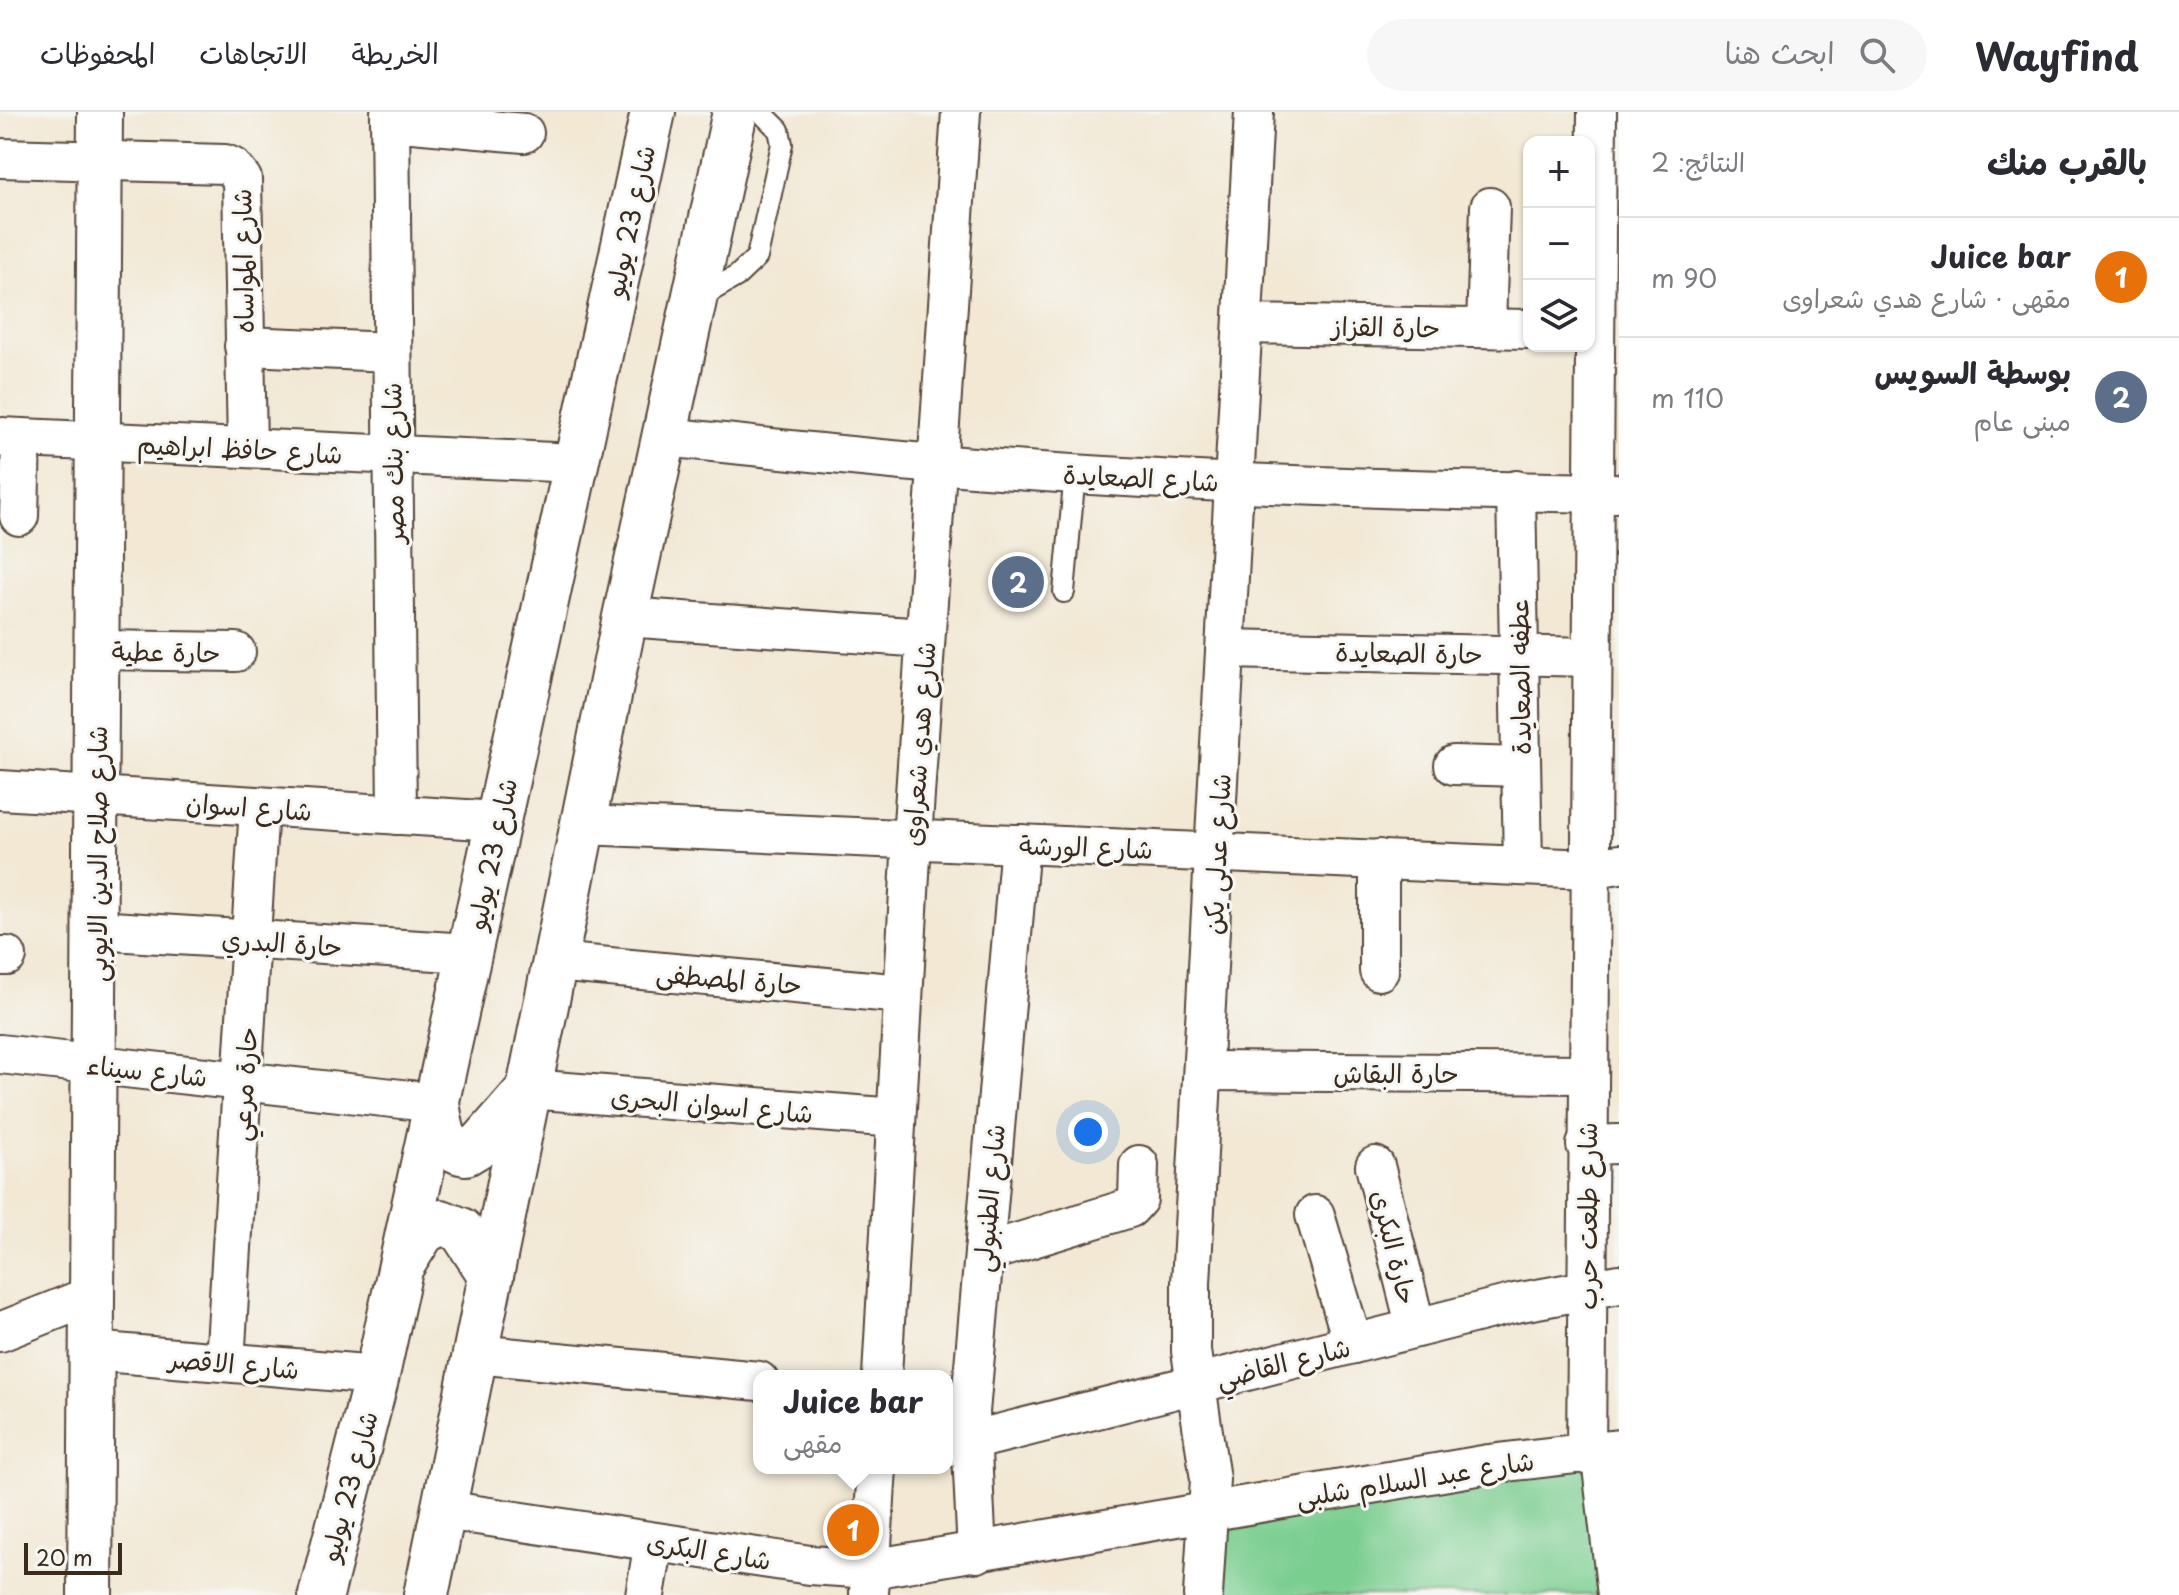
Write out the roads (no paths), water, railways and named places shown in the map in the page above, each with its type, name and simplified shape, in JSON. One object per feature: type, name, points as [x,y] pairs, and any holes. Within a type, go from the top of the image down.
[{"type":"main road","name":"شارع صلاح الدين الايوبى","points":[[90,1595],[100,112]]},
{"type":"main road","name":"شارع 23 يوليو","points":[[321,1595],[377,1375],[653,112]]},
{"type":"main road","points":[[426,1595],[625,617],[735,112]]},
{"type":"main road","points":[[437,1103],[444,1139],[449,1147],[466,1153],[481,1144],[529,1089]]},
{"type":"main road","points":[[401,1267],[423,1232],[441,1222],[461,1230],[491,1276]]},
{"type":"street","name":"شارع هدي شعراوى","points":[[882,1370],[912,839],[961,112]]},
{"type":"street","name":"شارع عدلى يكن","points":[[1203,1595],[1211,1511],[1207,1447],[1196,1384],[1191,1294],[1254,112]]},
{"type":"street","name":"شارع طلعت حرب","points":[[1593,280],[1597,112]]},
{"type":"street","points":[[390,116],[524,133]]},
{"type":"street","name":"شارع بنك مصر","points":[[390,116],[397,815]]},
{"type":"street","name":"شارع المواساه","points":[[0,158],[225,164],[238,172],[242,179],[247,448]]},
{"type":"street","points":[[1486,327],[1490,207]]},
{"type":"street","name":"حارة القزاز","points":[[1243,324],[1523,329]]},
{"type":"street","points":[[244,346],[391,352]]},
{"type":"street","name":"شارع طلعت حرب","points":[[1594,352],[1606,493],[1591,657],[1604,866],[1587,1074],[1602,1145],[1602,1452],[1616,1555],[1617,1595]]},
{"type":"street","name":"شارع حافظ ابراهيم","points":[[10,437],[576,463]]},
{"type":"street","points":[[10,437],[19,516]]},
{"type":"street","name":"شارع الصعايدة","points":[[664,437],[937,464],[1075,473],[1235,482],[1606,493]]},
{"type":"street","name":"عطفه الصعايدة","points":[[1516,490],[1523,865]]},
{"type":"street","points":[[625,617],[925,638]]},
{"type":"street","name":"حارة الصعايدة","points":[[1227,649],[1591,657]]},
{"type":"street","name":"حارة عطية","points":[[97,650],[236,652]]},
{"type":"street","points":[[1454,765],[1521,767]]},
{"type":"street","name":"شارع اسوان","points":[[0,790],[498,821]]},
{"type":"street","name":"حارة مرعي","points":[[225,1362],[259,806]]},
{"type":"street","name":"شارع الورشة","points":[[583,825],[1604,866]]},
{"type":"street","name":"شارع الطنبولي","points":[[977,1553],[958,1444],[984,1253],[1020,844]]},
{"type":"street","points":[[1379,859],[1379,971]]},
{"type":"street","name":"حارة البدري","points":[[95,930],[469,953]]},
{"type":"street","name":"حارة المصطفى","points":[[555,962],[903,994]]},
{"type":"street","name":"شارع سيناء","points":[[0,1054],[437,1103]]},
{"type":"street","name":"حارة البقاش","points":[[1204,1071],[1587,1074]]},
{"type":"street","name":"شارع اسوان البحرى","points":[[529,1089],[896,1118]]},
{"type":"street","points":[[984,1253],[1130,1208],[1138,1199],[1139,1165]]},
{"type":"street","name":"حارة البكرى","points":[[1375,1166],[1416,1328]]},
{"type":"street","points":[[1315,1215],[1353,1344]]},
{"type":"street","name":"شارع القاضي","points":[[958,1444],[1540,1297],[1602,1289]]},
{"type":"street","points":[[0,1332],[93,1295]]},
{"type":"street","name":"شارع الاقصر","points":[[92,1351],[377,1375]]},
{"type":"street","points":[[475,1354],[753,1380]]},
{"type":"street","name":"شارع عبد السلام شلبى","points":[[1211,1511],[1489,1464],[1602,1452]]},
{"type":"street","points":[[870,1582],[877,1474]]},
{"type":"street","name":"شارع البكرى","points":[[443,1510],[810,1565],[870,1582],[977,1553],[1211,1511]]},
{"type":"street","points":[[645,1595],[654,1542]]},
{"type":"lane","points":[[694,301],[749,269],[763,244],[782,144],[779,130],[761,112]]},
{"type":"lane","points":[[1064,592],[1075,473]]},
{"type":"place","name":"بوسطة السويس","points":[[1018,582]]},
{"type":"place","name":"Juice bar","points":[[853,1530]]}]
